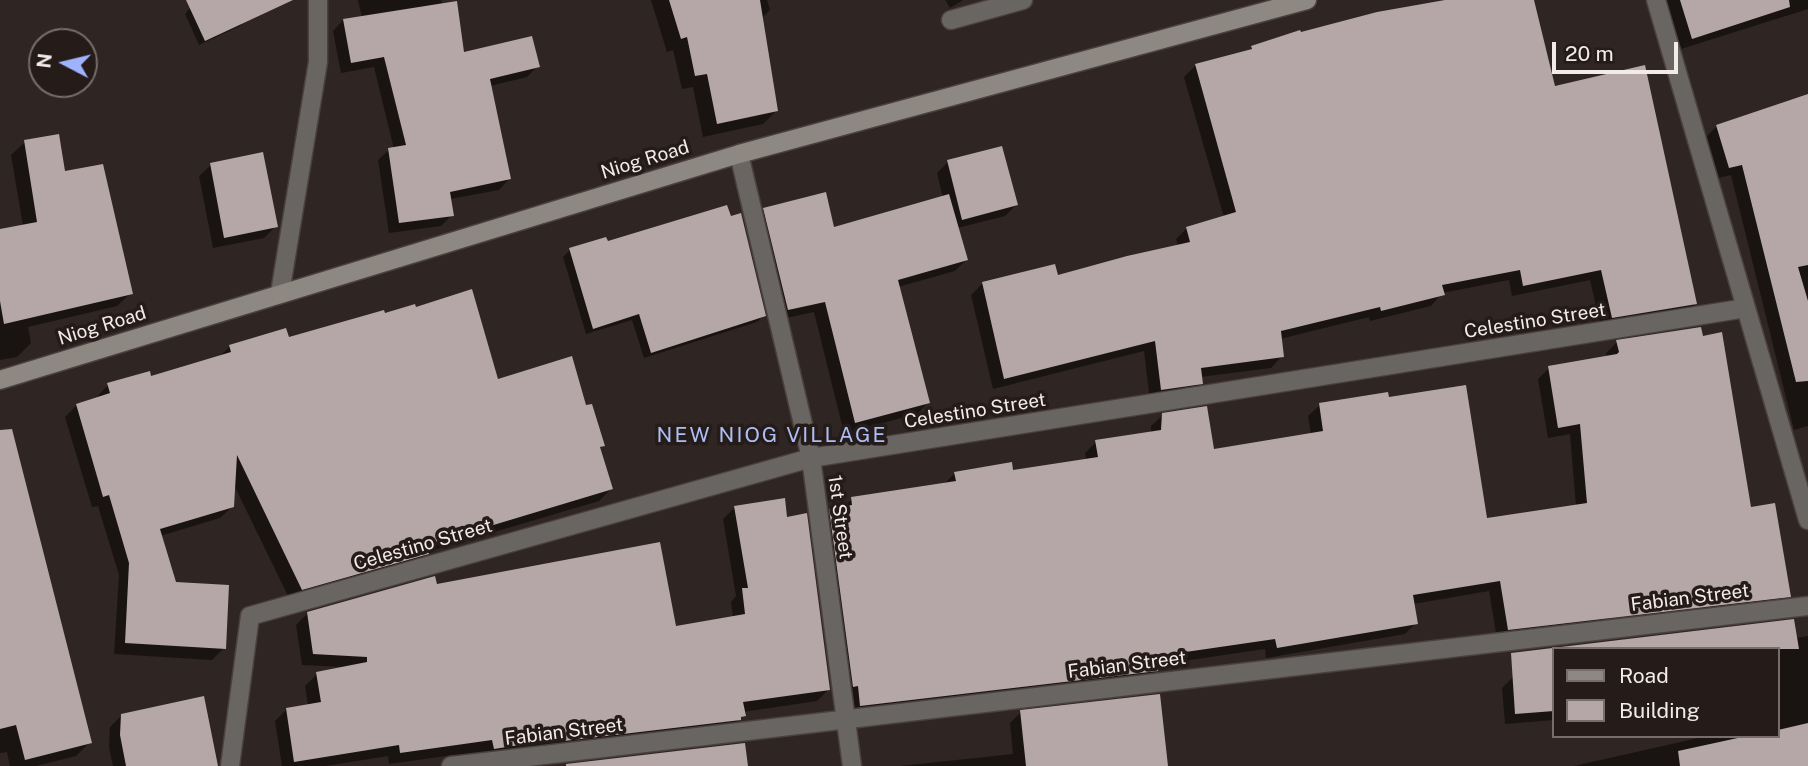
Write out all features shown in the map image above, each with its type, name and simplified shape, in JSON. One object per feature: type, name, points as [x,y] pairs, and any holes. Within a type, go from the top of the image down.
[{"type":"street","points":[[280,293],[318,62],[318,0]]},
{"type":"street","points":[[951,20],[1023,0]]},
{"type":"street","name":"Niog Road","points":[[0,380],[739,154],[1307,0]]},
{"type":"street","points":[[1656,0],[1808,520]]},
{"type":"street","name":"1st Street","points":[[739,154],[810,458],[852,766]]},
{"type":"street","name":"Celestino Street","points":[[230,766],[250,616],[810,458],[1746,309]]},
{"type":"street","name":"Fabian Street","points":[[452,766],[1808,606]]},
{"type":"building","points":[[186,0],[293,0],[205,41]]},
{"type":"building","points":[[669,0],[760,0],[778,111],[717,124],[707,74],[695,76],[687,37],[681,39]]},
{"type":"building","points":[[1445,0],[1534,0],[1555,86],[1645,65],[1697,304],[1612,318],[1601,270],[1523,286],[1520,270],[1442,285],[1445,295],[1381,311],[1380,307],[1281,331],[1284,357],[1201,368],[1203,384],[1161,390],[1155,341],[1004,379],[982,282],[1055,264],[1058,275],[1190,242],[1186,227],[1236,212],[1195,64],[1252,49],[1251,46],[1300,30],[1301,32],[1377,12]]},
{"type":"building","points":[[1680,0],[1789,0],[1790,7],[1692,39]]},
{"type":"building","points":[[457,1],[464,52],[532,36],[540,67],[490,79],[511,179],[450,192],[454,216],[399,223],[388,148],[406,145],[384,57],[351,63],[343,19]]},
{"type":"building","points":[[1808,94],[1808,265],[1798,267],[1808,301],[1808,381],[1796,382],[1742,165],[1729,168],[1716,125]]},
{"type":"building","points":[[59,134],[65,171],[103,164],[133,294],[4,324],[0,301],[0,229],[37,222],[24,140]]},
{"type":"building","points":[[1002,146],[1018,205],[962,220],[947,160]]},
{"type":"building","points":[[263,152],[278,227],[224,238],[210,163]]},
{"type":"building","points":[[826,192],[834,227],[949,194],[968,260],[898,280],[930,403],[855,423],[825,302],[788,310],[763,208]]},
{"type":"building","points":[[727,205],[731,216],[741,213],[766,316],[651,353],[639,314],[593,329],[569,248],[606,237],[608,241]]},
{"type":"building","points":[[472,289],[498,379],[572,356],[586,405],[592,404],[605,446],[600,447],[613,489],[427,545],[429,554],[302,590],[237,455],[234,507],[160,529],[176,582],[229,585],[226,649],[125,643],[129,563],[109,495],[103,497],[76,404],[110,393],[107,383],[150,371],[151,376],[231,352],[229,345],[286,328],[289,337],[384,310],[385,313],[415,304],[416,307]]},
{"type":"building","points":[[1701,327],[1703,336],[1722,332],[1751,507],[1775,503],[1791,597],[1508,630],[1500,581],[1413,595],[1418,624],[1277,648],[1275,639],[1158,656],[1158,671],[860,706],[858,686],[853,687],[829,509],[852,505],[851,497],[956,481],[954,472],[1012,462],[1013,470],[1098,457],[1095,440],[1161,430],[1162,413],[1207,406],[1214,449],[1323,431],[1319,403],[1388,392],[1389,397],[1466,385],[1487,518],[1587,503],[1580,424],[1558,428],[1548,366],[1617,354],[1619,352],[1616,340]]},
{"type":"building","points":[[12,429],[92,743],[25,760],[16,725],[0,729],[0,430]]},
{"type":"building","points":[[785,498],[787,517],[807,513],[830,690],[743,702],[746,716],[741,717],[741,720],[564,741],[564,738],[494,749],[492,740],[400,753],[399,745],[294,762],[286,708],[321,702],[316,672],[367,662],[367,657],[313,654],[307,612],[435,576],[437,584],[660,542],[676,626],[745,614],[742,588],[748,588],[734,506]]},
{"type":"building","points":[[1794,619],[1799,649],[1780,647],[1561,647]]},
{"type":"building","points":[[1552,648],[1552,711],[1515,714],[1511,653]]},
{"type":"building","points":[[1160,694],[1168,766],[1026,766],[1020,710]]},
{"type":"building","points":[[204,696],[218,766],[126,766],[120,735],[121,714]]},
{"type":"building","points":[[1808,723],[1808,766],[1680,766],[1678,751],[1738,738],[1780,738],[1780,730]]},
{"type":"building","points":[[745,743],[748,766],[566,766],[566,764]]},
{"type":"district","name":"NEW NIOG VILLAGE","points":[[772,436]]}]
